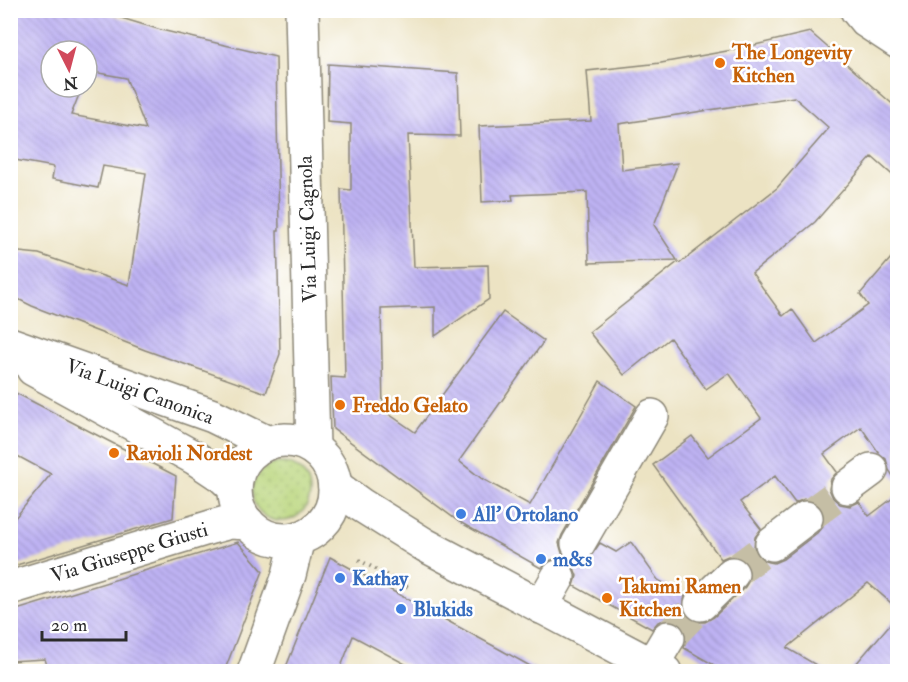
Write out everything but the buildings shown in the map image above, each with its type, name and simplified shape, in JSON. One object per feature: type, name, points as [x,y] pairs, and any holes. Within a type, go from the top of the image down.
[{"type":"street","name":"Via Luigi Cagnola","points":[[302,10],[313,448]]},
{"type":"street","points":[[857,10],[866,21],[897,42]]},
{"type":"street","name":"Via Luigi Canonica","points":[[10,344],[213,416],[268,443]]},
{"type":"street","name":"Via Luigi Canonica","points":[[10,356],[195,458],[235,488]]},
{"type":"street","points":[[578,544],[652,416]]},
{"type":"street","points":[[254,672],[289,575],[311,530],[333,506],[335,486],[327,462],[313,448],[291,440],[268,443],[253,451],[245,460],[237,476],[235,488],[238,507],[248,523],[257,531],[273,538],[311,530],[335,523],[424,545]]},
{"type":"street","points":[[335,486],[424,545],[541,607],[662,658]]},
{"type":"street","points":[[772,544],[806,518]]},
{"type":"street","name":"Via Giuseppe Giusti","points":[[10,588],[211,527],[230,522],[248,523]]},
{"type":"street","points":[[701,604],[732,574]]},
{"type":"street","points":[[541,607],[558,577]]},
{"type":"path","points":[[359,560],[408,587]]},
{"type":"green space","points":[[275,463],[287,463],[302,471],[310,486],[310,498],[302,513],[287,521],[275,521],[260,513],[252,498],[252,486],[260,471]]},
{"type":"tunnel","points":[[806,518],[848,487]]},
{"type":"tunnel","points":[[732,574],[772,544]]},
{"type":"tunnel","points":[[668,638],[701,604]]},
{"type":"place","name":"The Longevity Kitchen","points":[[720,63]]},
{"type":"place","name":"Freddo Gelato","points":[[340,405]]},
{"type":"place","name":"Ravioli Nordest","points":[[114,453]]},
{"type":"place","name":"All' Ortolano","points":[[461,514]]},
{"type":"place","name":"m&s","points":[[541,559]]},
{"type":"place","name":"Kathay","points":[[340,578]]},
{"type":"place","name":"Takumi Ramen Kitchen","points":[[607,598]]},
{"type":"place","name":"Blukids","points":[[401,609]]}]
